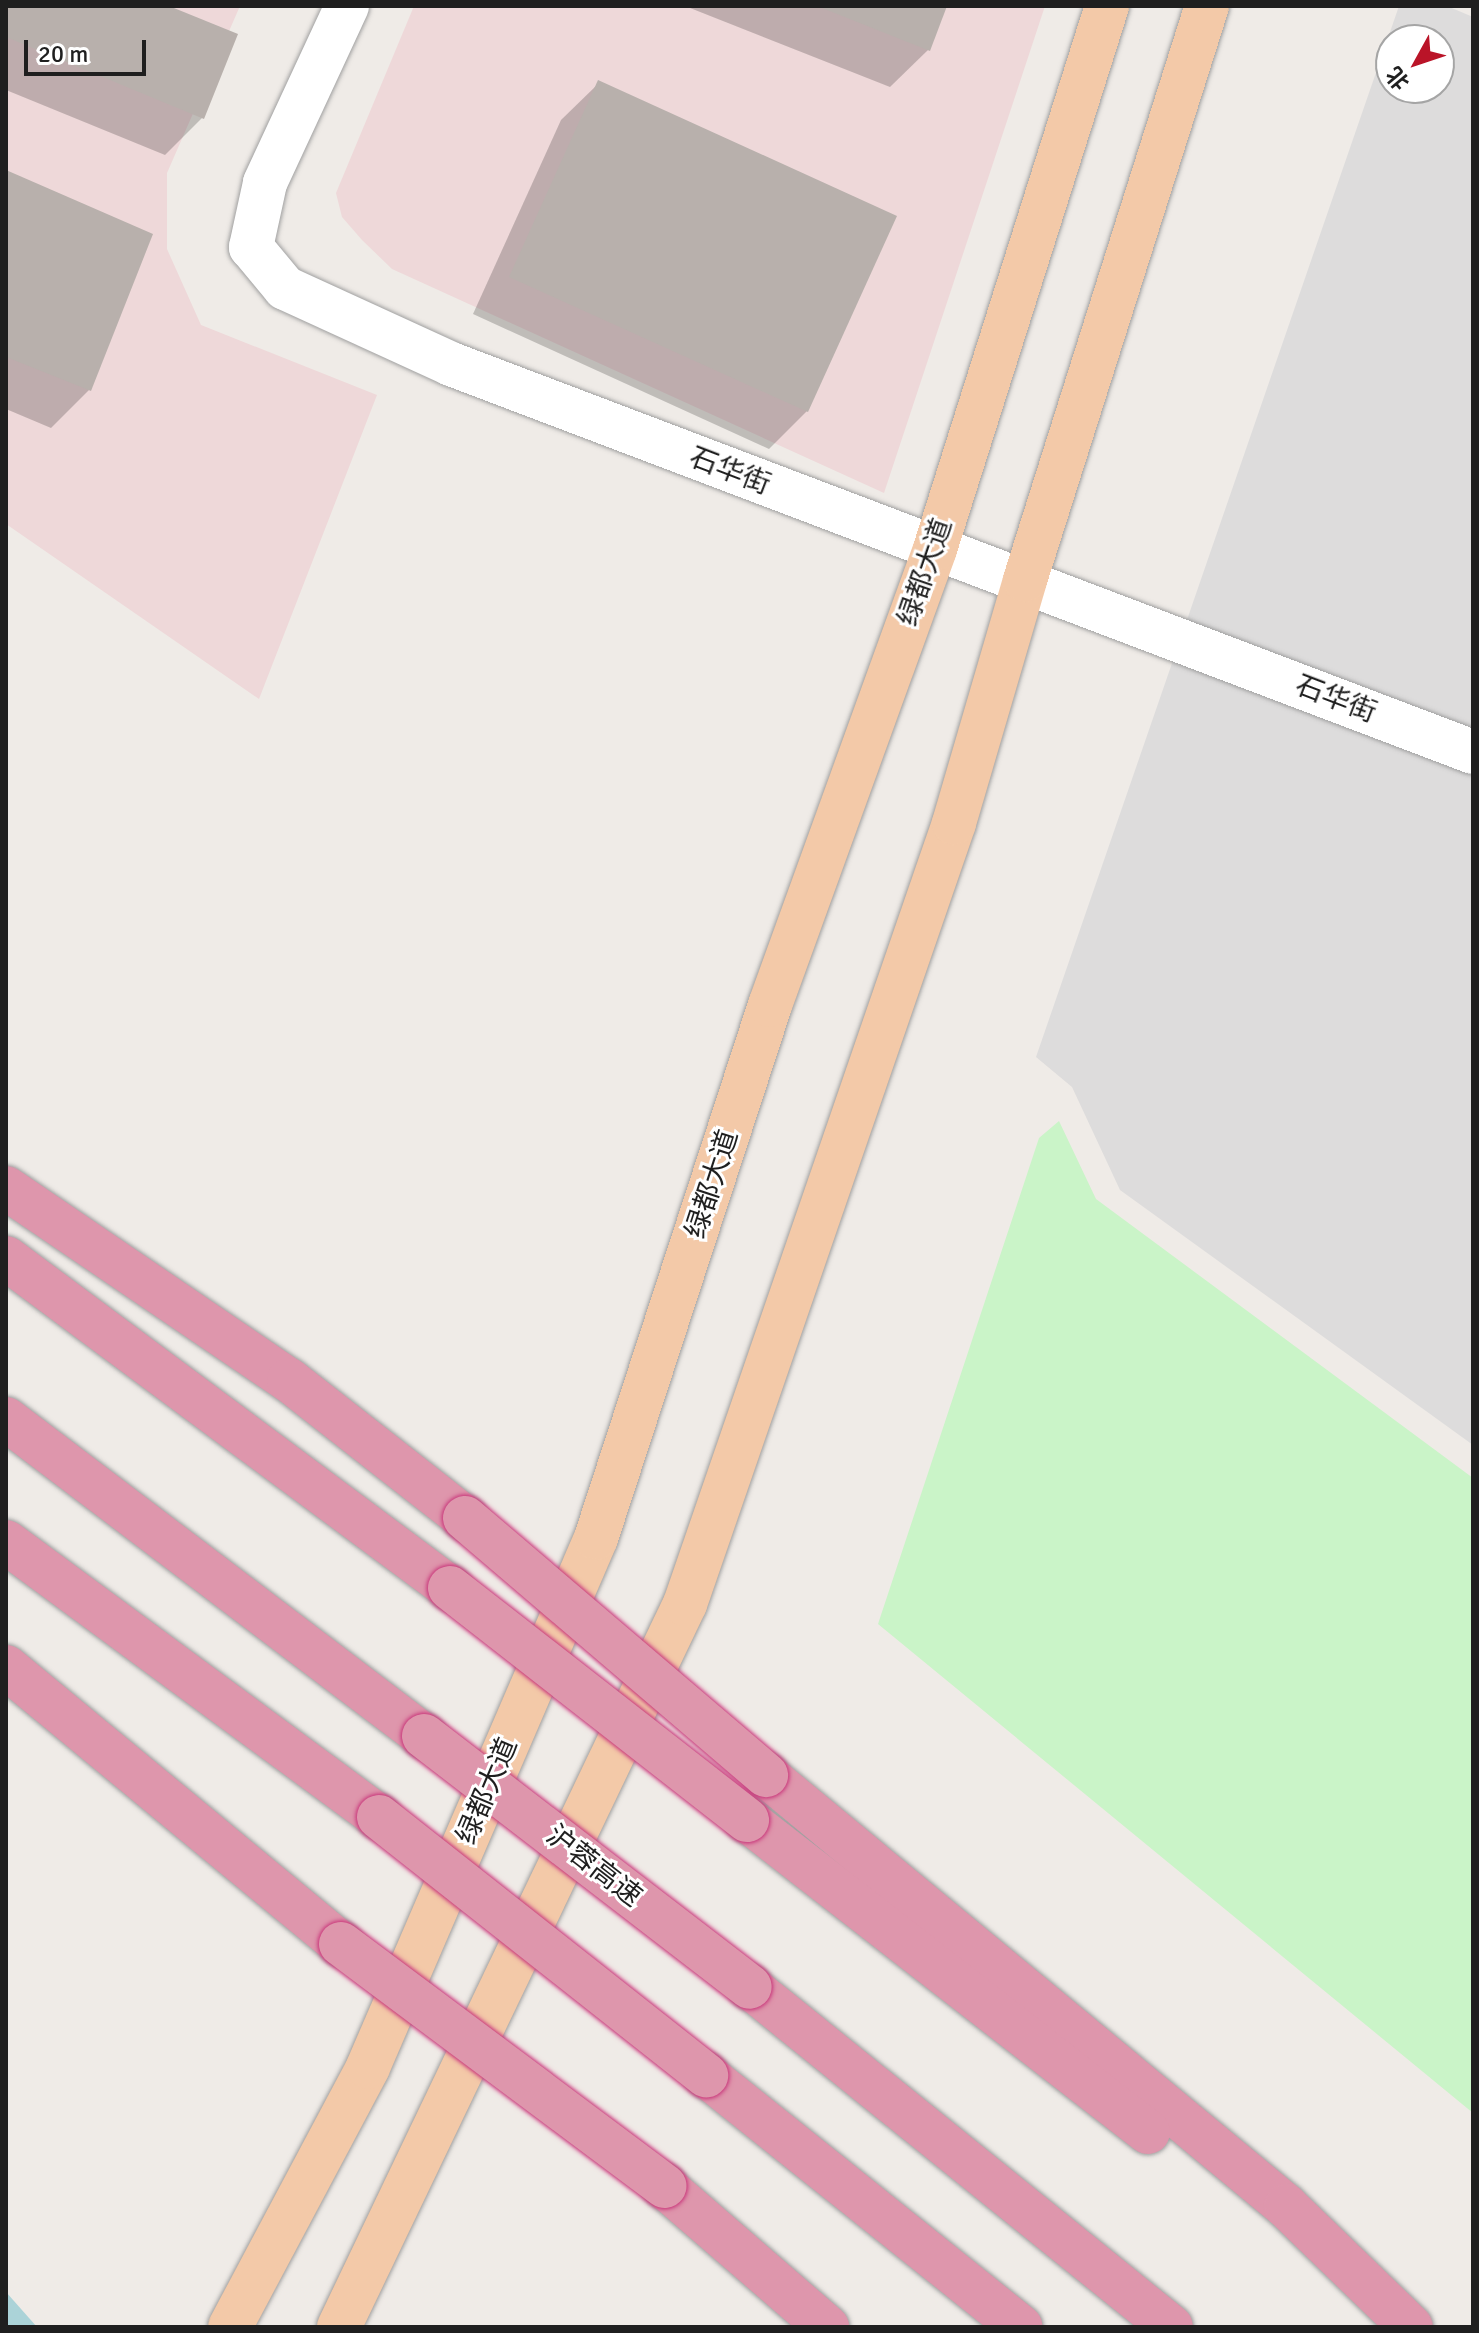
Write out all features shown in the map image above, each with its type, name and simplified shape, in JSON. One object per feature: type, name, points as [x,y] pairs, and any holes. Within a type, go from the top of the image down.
[{"type":"highway","points":[[6,1188],[289,1380],[465,1518],[766,1775],[1286,2206],[1411,2327]]},
{"type":"highway","points":[[6,1258],[450,1588],[1395,2327]]},
{"type":"highway","name":"沪蓉高速","points":[[6,1419],[750,1987],[1171,2327]]},
{"type":"highway","points":[[6,1542],[379,1817],[1020,2327]]},
{"type":"highway","points":[[9,1669],[341,1944],[664,2186],[827,2327]]},
{"type":"main road","name":"绿都大道","points":[[230,2327],[368,2067],[596,1538],[770,1005],[935,549],[1107,6]]},
{"type":"main road","points":[[339,2327],[685,1604],[954,823],[1025,580],[1207,6]]},
{"type":"street","name":"石华街","points":[[347,6],[265,183],[251,247],[285,288],[451,364],[1473,752]]},
{"type":"shaded area","points":[[6,6],[240,6],[167,173],[167,249],[201,325],[377,395],[259,699],[6,524]]},
{"type":"shaded area","points":[[414,6],[1045,6],[884,493],[392,269],[362,240],[342,217],[336,193]]},
{"type":"shaded area","points":[[1399,6],[1447,6],[1473,17],[1473,1445],[1120,1190],[1072,1087],[1036,1057],[1375,75],[1375,104],[1455,104],[1455,24],[1393,24]]},
{"type":"green space","points":[[1059,1121],[1096,1199],[1473,1478],[1473,2113],[878,1624],[1039,1138]]},
{"type":"water","points":[[6,2292],[37,2327],[6,2327]]},
{"type":"building","points":[[6,6],[169,6],[238,34],[204,119],[6,37]]},
{"type":"building","points":[[817,6],[947,6],[930,51]]},
{"type":"building","points":[[598,80],[897,216],[808,412],[509,277]]},
{"type":"building","points":[[6,170],[153,234],[91,391],[6,357]]}]
